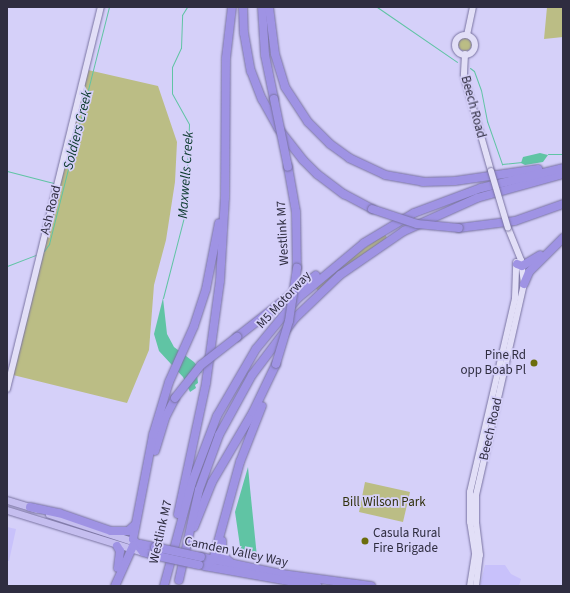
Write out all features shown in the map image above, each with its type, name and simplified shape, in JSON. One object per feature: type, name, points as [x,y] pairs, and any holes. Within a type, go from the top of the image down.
[{"type":"highway","points":[[243,7],[244,33],[251,71],[262,99],[278,128],[303,160],[317,174],[344,194],[372,209],[417,224],[459,228],[515,221],[563,204]]},
{"type":"highway","name":"Westlink M7","points":[[262,7],[265,55],[296,212],[297,268],[289,321],[273,375]]},
{"type":"highway","points":[[269,7],[272,39],[279,70],[295,105],[323,138],[362,166],[395,178],[438,183],[563,164]]},
{"type":"highway","name":"Westlink M7","points":[[163,586],[215,330],[225,215],[226,47],[231,11]]},
{"type":"highway","points":[[116,583],[133,545],[135,525],[148,467],[153,435],[169,382],[188,340],[206,289],[217,239],[226,110]]},
{"type":"highway","name":"M5 Motorway","points":[[163,586],[199,460],[217,416],[237,379],[285,312],[318,280],[364,243],[414,214],[448,199],[481,188],[563,168]]},
{"type":"highway","name":"M5 Motorway","points":[[178,583],[199,490],[220,435],[260,362],[303,309],[360,259],[422,222],[482,196],[563,174]]},
{"type":"highway","points":[[524,284],[529,272],[550,249],[563,238]]},
{"type":"highway","points":[[148,467],[175,398],[201,365],[339,257],[364,243]]},
{"type":"highway","points":[[519,265],[550,249]]},
{"type":"highway","points":[[178,583],[203,502],[273,375]]},
{"type":"highway","points":[[213,560],[243,452],[273,375]]},
{"type":"highway","points":[[30,507],[59,513],[111,531],[128,532],[135,525]]},
{"type":"highway","points":[[226,513],[221,552],[227,561],[239,566]]},
{"type":"highway","name":"Camden Valley Way","points":[[133,545],[202,563],[317,586]]},
{"type":"highway","points":[[116,583],[120,553],[117,546]]},
{"type":"highway","name":"Camden Valley Way","points":[[202,563],[213,560],[239,566],[371,586]]},
{"type":"main road","name":"Ash Road","points":[[7,389],[101,7]]},
{"type":"main road","points":[[467,35],[473,7]]},
{"type":"main road","points":[[467,35],[473,39],[475,45],[471,52],[465,54],[457,50],[455,44],[459,37],[467,35]]},
{"type":"main road","name":"Beech Road","points":[[465,54],[464,76],[490,171],[524,284],[476,495],[476,524],[480,555],[476,586]]},
{"type":"main road","name":"Beech Road","points":[[470,586],[475,553],[470,522],[470,492],[514,303],[519,265]]},
{"type":"main road","points":[[7,500],[133,545]]},
{"type":"main road","points":[[7,510],[117,546],[133,545]]},
{"type":"shaded area","points":[[540,153],[548,155],[543,162],[525,165],[521,163],[523,157]]},
{"type":"shaded area","points":[[163,298],[167,334],[174,347],[194,362],[202,372],[197,375],[198,383],[195,385],[196,388],[190,392],[183,377],[159,351],[154,334]]},
{"type":"shaded area","points":[[248,467],[257,557],[241,553],[235,512]]},
{"type":"shaded area","points":[[7,527],[16,529],[9,561],[7,561]]},
{"type":"shaded area","points":[[485,565],[505,565],[511,574],[521,579],[519,586],[480,586]]},
{"type":"green space","points":[[547,7],[563,7],[563,37],[544,39]]},
{"type":"green space","points":[[465,37],[470,39],[472,44],[470,49],[465,51],[460,49],[458,44],[460,39]]},
{"type":"green space","points":[[88,70],[158,86],[177,142],[175,182],[166,240],[154,285],[149,350],[127,403],[13,375]]},
{"type":"green space","points":[[385,234],[387,238],[347,266],[318,291],[315,287],[352,257]]},
{"type":"green space","name":"Bill Wilson Park","points":[[365,482],[410,492],[403,522],[359,512]]},
{"type":"waterway","name":"Soldiers Creek","points":[[44,251],[49,244],[109,7]]},
{"type":"waterway","name":"Maxwells Creek","points":[[163,298],[185,213],[189,124],[172,93],[172,67],[181,48],[182,15],[187,7]]},
{"type":"waterway","points":[[377,7],[457,62]]},
{"type":"waterway","points":[[470,68],[474,71],[481,90],[487,121],[502,164],[522,162]]},
{"type":"waterway","points":[[548,154],[563,154]]},
{"type":"waterway","points":[[7,171],[53,183]]},
{"type":"waterway","name":"Soldiers Creek","points":[[7,266],[36,255]]},
{"type":"place","name":"Pine Rd opp Boab Pl","points":[[534,363]]},
{"type":"place","name":"Casula Rural Fire Brigade","points":[[365,541]]}]
